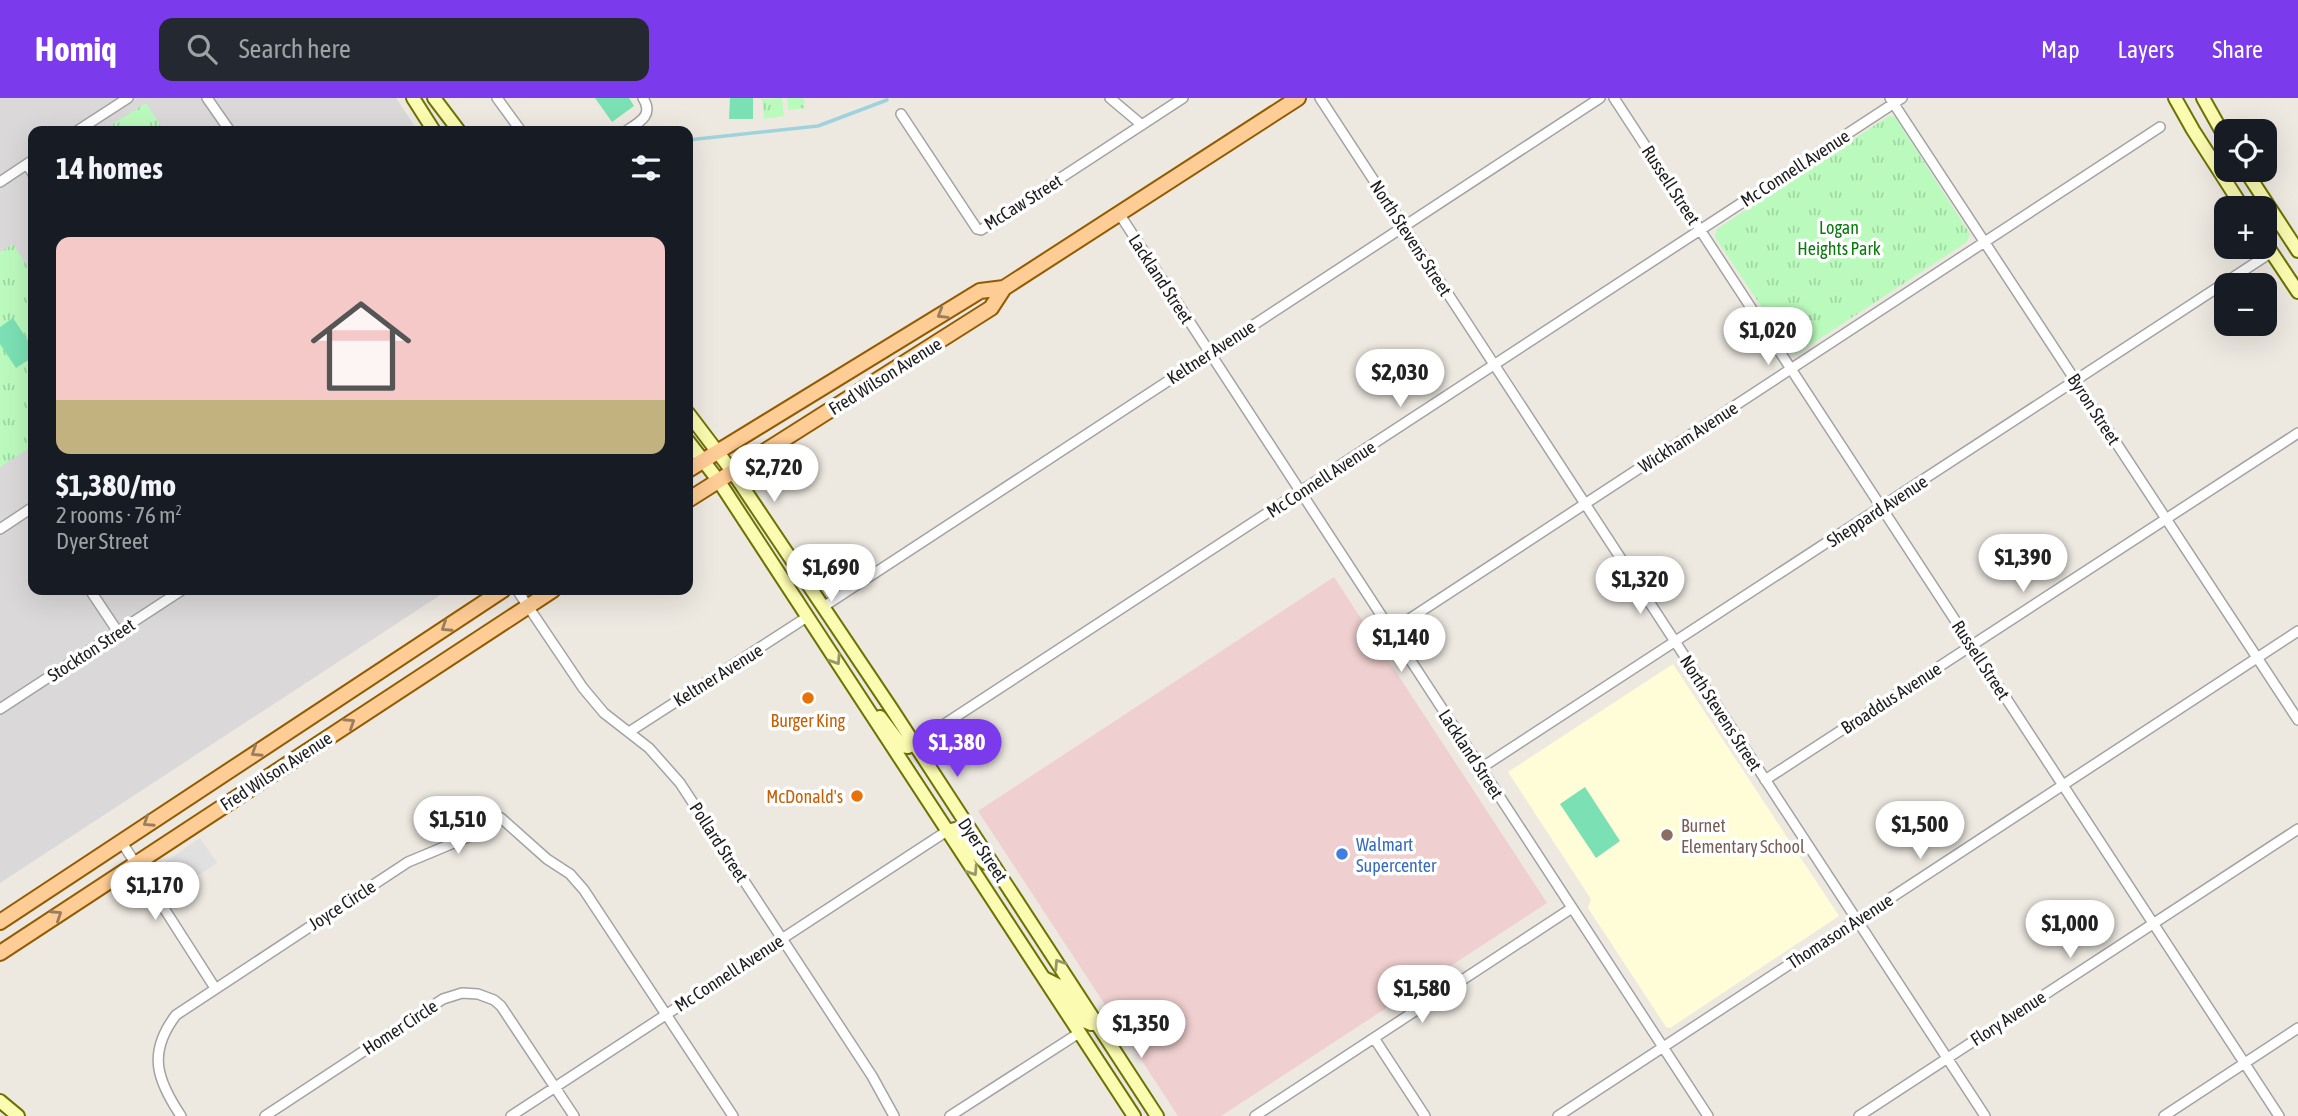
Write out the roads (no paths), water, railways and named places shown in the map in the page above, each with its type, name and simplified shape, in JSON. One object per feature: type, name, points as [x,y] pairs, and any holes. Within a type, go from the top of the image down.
[{"type":"main road","points":[[412,98],[431,126]]},
{"type":"main road","points":[[434,98],[454,126]]},
{"type":"main road","name":"Fred Wilson Avenue","points":[[693,497],[991,308],[1004,288],[1298,98]]},
{"type":"main road","points":[[2175,98],[2236,196]]},
{"type":"main road","points":[[2203,98],[2215,119]]},
{"type":"main road","points":[[2254,182],[2294,237],[2298,251]]},
{"type":"main road","points":[[2277,259],[2298,292]]},
{"type":"main road","name":"Fred Wilson Avenue","points":[[693,467],[980,291],[1004,288]]},
{"type":"main road","name":"Dyer Street","points":[[693,419],[718,450],[823,607],[1157,1116]]},
{"type":"main road","name":"Dyer Street","points":[[693,447],[718,480],[1134,1116]]},
{"type":"main road","name":"Fred Wilson Avenue","points":[[6,919],[495,595]]},
{"type":"main road","name":"Fred Wilson Avenue","points":[[0,953],[544,595]]},
{"type":"main road","points":[[807,617],[814,613],[819,616],[837,639],[847,644]]},
{"type":"main road","points":[[870,713],[888,724],[902,747],[914,744]]},
{"type":"main road","points":[[947,831],[955,829],[962,834],[983,862],[993,865]]},
{"type":"main road","points":[[6,919],[22,938]]},
{"type":"main road","points":[[1042,976],[1058,985],[1084,1021],[1090,1024],[1096,1021]]},
{"type":"main road","points":[[0,1101],[18,1116]]},
{"type":"street","points":[[108,98],[114,107]]},
{"type":"street","points":[[85,126],[128,98]]},
{"type":"street","points":[[207,98],[227,126]]},
{"type":"street","points":[[497,98],[517,126]]},
{"type":"street","points":[[634,126],[643,120],[648,109],[643,98]]},
{"type":"street","points":[[1110,98],[1142,125]]},
{"type":"street","name":"McCaw Street","points":[[901,114],[977,229],[981,230],[1184,98]]},
{"type":"street","name":"North Stevens Street","points":[[1320,98],[1985,1116]]},
{"type":"street","name":"Keltner Avenue","points":[[823,607],[1600,98]]},
{"type":"street","name":"Russell Street","points":[[1614,98],[2279,1116]]},
{"type":"street","name":"Mc Connell Avenue","points":[[914,744],[1896,100]]},
{"type":"street","name":"Byron Street","points":[[1896,100],[1984,241],[2298,720]]},
{"type":"street","name":"Wickham Avenue","points":[[1391,631],[2160,127]]},
{"type":"street","points":[[0,182],[28,163]]},
{"type":"street","name":"Lackland Street","points":[[1120,215],[1708,1116]]},
{"type":"street","name":"Sheppard Avenue","points":[[1481,768],[2261,259]]},
{"type":"street","name":"Broaddus Avenue","points":[[1765,780],[2298,433]]},
{"type":"street","points":[[0,529],[28,510]]},
{"type":"street","points":[[93,595],[118,632]]},
{"type":"street","name":"Stockton Street","points":[[0,709],[174,595]]},
{"type":"street","name":"Pollard Street","points":[[520,595],[583,688],[604,713],[656,756],[680,783],[872,1076],[894,1116]]},
{"type":"street","name":"Keltner Avenue","points":[[629,732],[807,617]]},
{"type":"street","name":"Thomason Avenue","points":[[1558,1116],[2298,631]]},
{"type":"street","name":"Joyce Circle","points":[[181,1116],[160,1078],[158,1051],[168,1026],[176,1015],[408,862],[468,837],[500,818],[547,859],[570,874],[584,890],[733,1116]]},
{"type":"street","name":"Flory Avenue","points":[[1859,1116],[2298,829]]},
{"type":"street","name":"Mc Connell Avenue","points":[[511,1116],[947,831]]},
{"type":"street","points":[[121,841],[215,988]]},
{"type":"street","points":[[1255,1116],[1572,908]]},
{"type":"street","name":"Homer Circle","points":[[265,1116],[435,1003],[468,992],[488,997],[501,1006],[574,1116]]},
{"type":"street","points":[[2164,1116],[2298,1028]]},
{"type":"street","points":[[950,1116],[1079,1033]]},
{"type":"street","points":[[1374,1038],[1425,1116]]},
{"type":"waterway","points":[[693,139],[818,126],[887,100]]},
{"type":"place","name":"Burger King","points":[[808,698]]},
{"type":"place","name":"McDonald's","points":[[857,796]]},
{"type":"place","name":"Burnet Elementary School","points":[[1667,835]]},
{"type":"place","name":"Walmart Supercenter","points":[[1342,854]]},
{"type":"park label","name":"Logan Heights Park","points":[[1839,237]]}]
